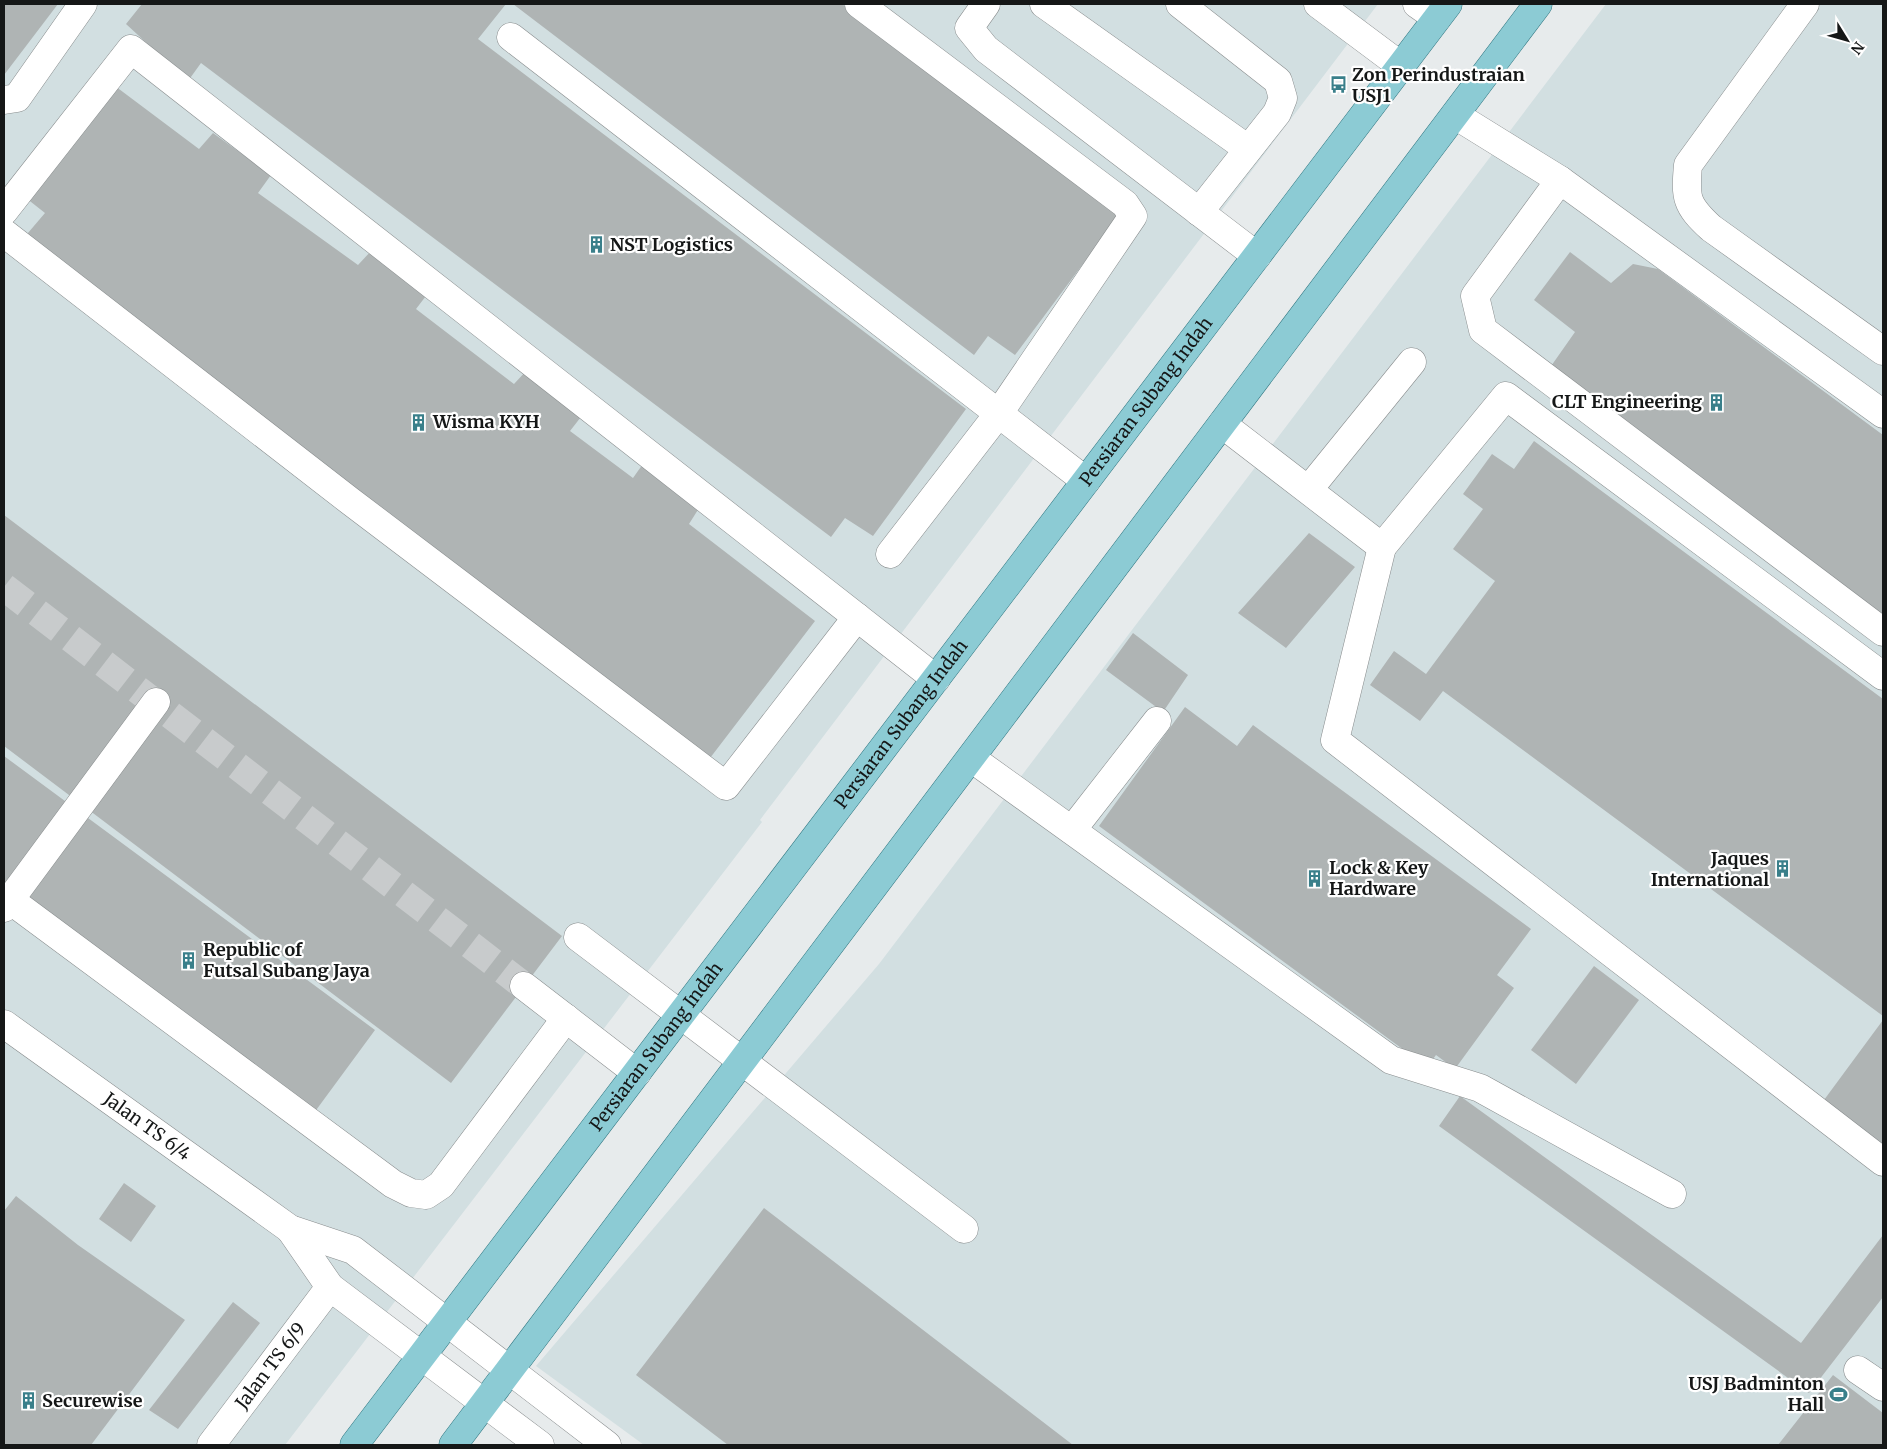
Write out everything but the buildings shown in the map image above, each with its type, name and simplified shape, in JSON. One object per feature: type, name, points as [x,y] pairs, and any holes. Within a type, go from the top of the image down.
[{"type":"main road","points":[[453,1445],[1538,4]]},
{"type":"main road","name":"Persiaran Subang Indah","points":[[354,1445],[1401,66],[1434,9]]},
{"type":"street","points":[[4,100],[16,98],[83,4]]},
{"type":"street","points":[[859,4],[1125,204],[1133,216],[999,413],[890,554]]},
{"type":"street","points":[[986,4],[970,28],[986,49],[1257,256]]},
{"type":"street","points":[[1044,4],[1248,149]]},
{"type":"street","points":[[1180,4],[1278,81],[1283,98],[1277,113],[1199,212]]},
{"type":"street","points":[[1318,4],[1401,66]]},
{"type":"street","points":[[1805,4],[1688,165],[1686,190],[1693,211],[1711,228],[1883,351]]},
{"type":"street","points":[[511,37],[1086,481]]},
{"type":"street","points":[[4,211],[131,49],[936,679]]},
{"type":"street","points":[[1454,114],[1560,180],[1883,414]]},
{"type":"street","points":[[1560,180],[1474,296],[1483,330],[1883,632]]},
{"type":"street","points":[[4,233],[350,501],[726,786],[857,617]]},
{"type":"street","points":[[1309,489],[1412,362]]},
{"type":"street","points":[[1883,676],[1506,396],[1382,546],[1335,740],[1883,1162]]},
{"type":"street","points":[[1222,424],[1382,546]]},
{"type":"street","points":[[156,702],[7,904],[393,1184],[411,1193],[426,1195],[441,1185],[566,1018]]},
{"type":"street","points":[[1072,830],[1157,721]]},
{"type":"street","points":[[971,758],[1391,1060],[1480,1088],[1672,1194]]},
{"type":"street","points":[[578,937],[964,1229]]},
{"type":"street","points":[[524,986],[638,1073]]},
{"type":"street","name":"Jalan TS 6/4","points":[[4,1024],[290,1229],[353,1250],[446,1324],[510,1369],[607,1445]]},
{"type":"street","name":"Jalan TS 6/4","points":[[290,1229],[330,1286],[540,1445]]},
{"type":"street","name":"Jalan TS 6/9","points":[[211,1445],[330,1286]]},
{"type":"street","points":[[1858,1370],[1883,1387]]},
{"type":"shaded area","points":[[4,4],[1378,4],[760,820],[762,822],[285,1445],[4,1445]]},
{"type":"shaded area","points":[[1606,4],[1883,4],[1883,1445],[644,1445],[536,1366],[879,964]]},
{"type":"tunnel","points":[[4,587],[524,986]]},
{"type":"place","name":"Zon Perindustraian USJ1","points":[[1338,85]]},
{"type":"place","name":"NST Logistics","points":[[596,245]]},
{"type":"place","name":"CLT Engineering","points":[[1716,402]]},
{"type":"place","name":"Wisma KYH","points":[[419,422]]},
{"type":"place","name":"Jaques International","points":[[1783,869]]},
{"type":"place","name":"Lock & Key Hardware","points":[[1315,878]]},
{"type":"place","name":"Republic of Futsal Subang Jaya","points":[[189,960]]},
{"type":"place","name":"USJ Badminton Hall","points":[[1838,1394]]},
{"type":"place","name":"Securewise","points":[[28,1401]]}]
